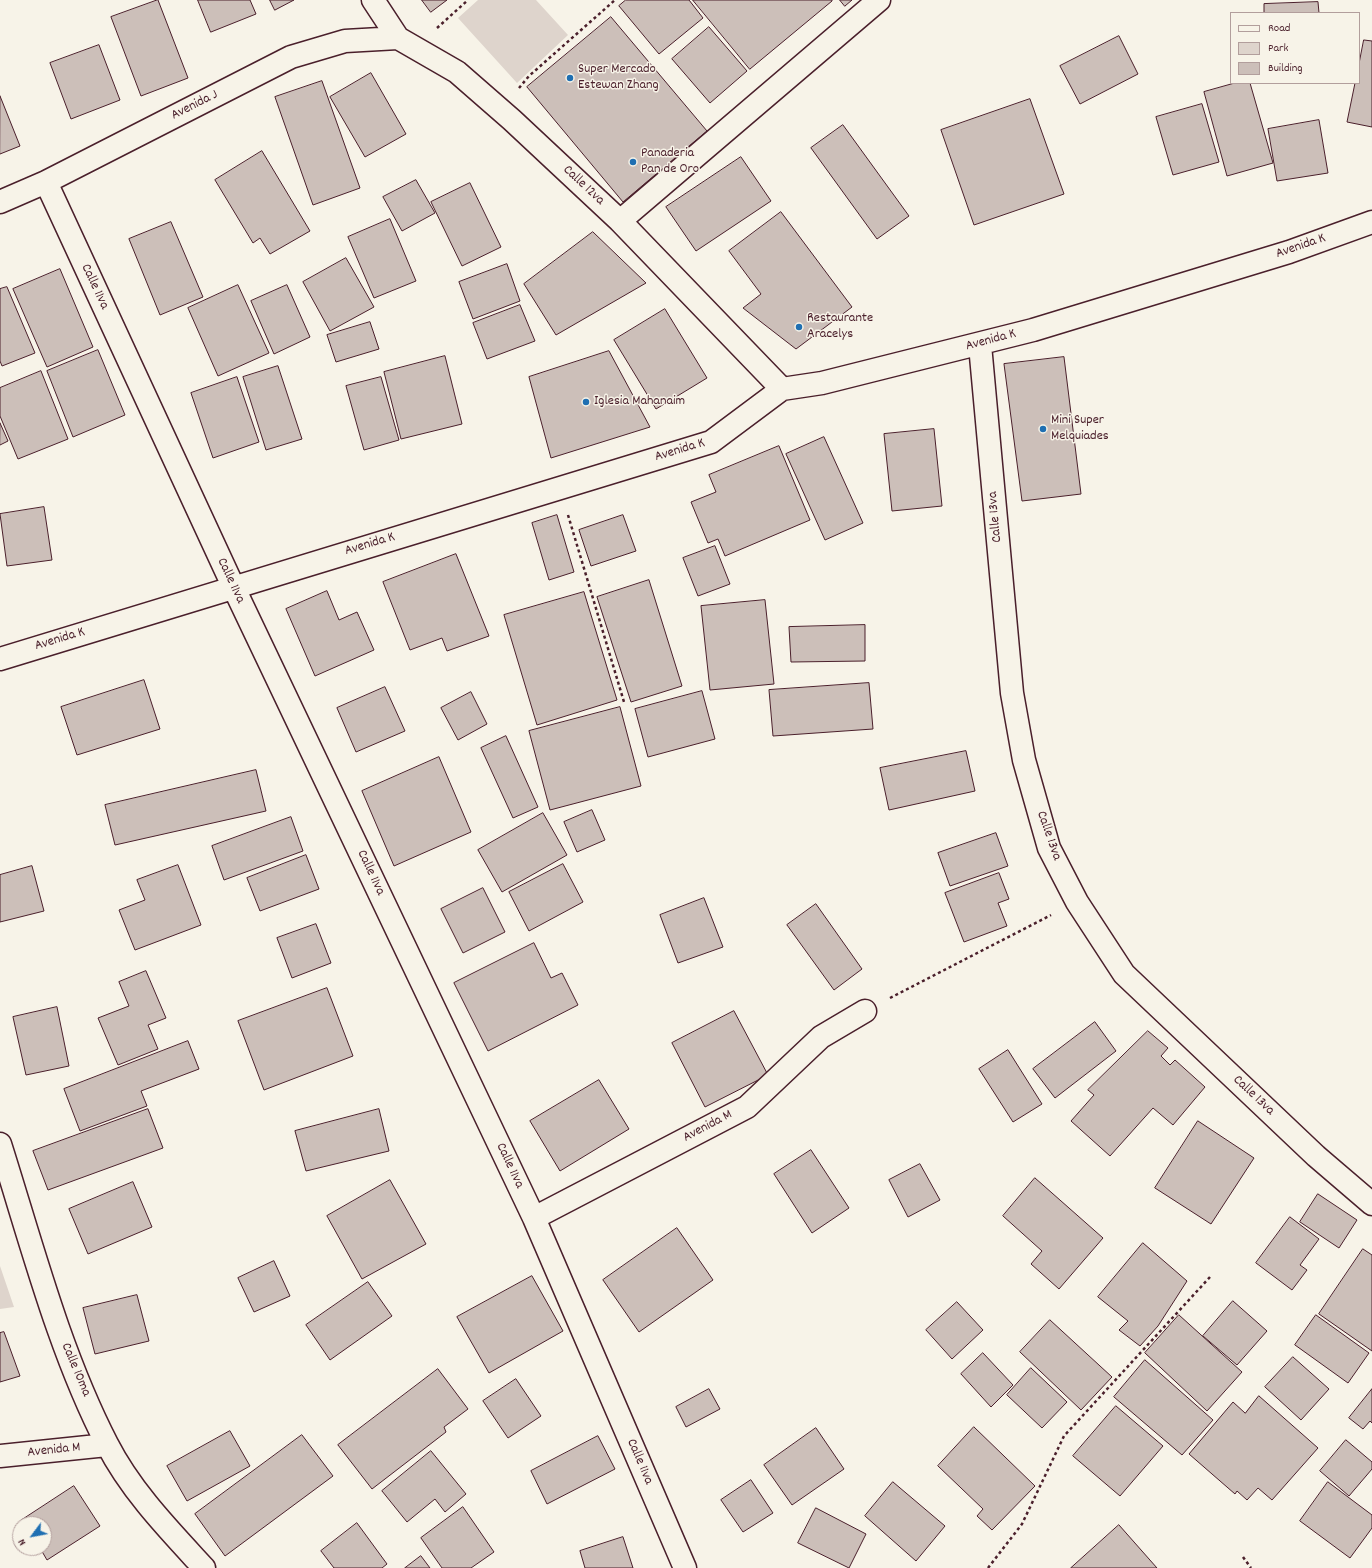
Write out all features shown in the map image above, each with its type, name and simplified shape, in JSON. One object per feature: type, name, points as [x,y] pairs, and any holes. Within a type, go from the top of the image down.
[{"type":"street","name":"Calle 12va","points":[[373,0],[398,38],[457,72],[501,110],[620,221],[782,389]]},
{"type":"street","points":[[620,221],[879,0]]},
{"type":"street","name":"Avenida J","points":[[0,202],[46,182],[291,57],[345,41],[398,38]]},
{"type":"street","name":"Calle 11va","points":[[46,182],[233,586],[534,1218],[685,1568]]},
{"type":"street","name":"Avenida K","points":[[0,658],[711,442],[782,389],[822,383],[980,345],[1289,252],[1372,222]]},
{"type":"street","name":"Calle 13va","points":[[980,345],[1012,693],[1022,752],[1049,848],[1077,902],[1124,974],[1316,1156],[1372,1204]]},
{"type":"street","name":"Avenida M","points":[[534,1218],[747,1107],[821,1037],[865,1011]]},
{"type":"street","name":"Calle 10ma","points":[[0,1144],[65,1347],[107,1445],[156,1515],[204,1568]]},
{"type":"street","name":"Avenida M","points":[[0,1456],[107,1445]]},
{"type":"path","points":[[417,49],[445,20],[468,0]]},
{"type":"path","points":[[501,110],[529,76],[615,0]]},
{"type":"path","points":[[560,488],[624,702]]},
{"type":"path","points":[[865,1011],[1077,902]]},
{"type":"path","points":[[988,1568],[1022,1524],[1064,1436],[1210,1277]]},
{"type":"path","points":[[1243,1556],[1251,1568]]},
{"type":"green space","points":[[478,0],[536,0],[568,35],[517,83],[458,18]]},
{"type":"green space","points":[[0,1266],[14,1307],[0,1309]]},
{"type":"building","points":[[158,0],[188,78],[141,96],[111,17]]},
{"type":"building","points":[[198,0],[250,0],[256,14],[211,32]]},
{"type":"building","points":[[270,0],[294,0],[275,10]]},
{"type":"building","points":[[422,0],[447,0],[431,12]]},
{"type":"building","points":[[626,0],[689,0],[703,18],[659,54],[619,6]]},
{"type":"building","points":[[693,0],[832,0],[832,1],[750,69]]},
{"type":"building","points":[[840,0],[852,0],[845,6]]},
{"type":"building","points":[[1318,2],[1319,12],[1264,12],[1264,4]]},
{"type":"building","points":[[611,17],[707,131],[623,202],[527,87]]},
{"type":"building","points":[[709,27],[747,71],[710,103],[672,59]]},
{"type":"building","points":[[1119,36],[1138,74],[1080,104],[1060,66]]},
{"type":"building","points":[[1364,40],[1372,41],[1372,127],[1347,122],[1355,84],[1360,84],[1360,59]]},
{"type":"building","points":[[99,45],[120,100],[71,119],[50,63]]},
{"type":"building","points":[[371,73],[406,134],[365,157],[330,97]]},
{"type":"building","points":[[322,81],[360,188],[313,205],[275,97]]},
{"type":"building","points":[[1232,84],[1250,84],[1273,163],[1227,176],[1204,92]]},
{"type":"building","points":[[0,96],[20,146],[0,154]]},
{"type":"building","points":[[1030,99],[1064,194],[974,225],[941,130]]},
{"type":"building","points":[[1202,104],[1219,162],[1173,175],[1156,117]]},
{"type":"building","points":[[1319,120],[1328,173],[1277,181],[1268,129]]},
{"type":"building","points":[[843,125],[909,216],[877,239],[811,148]]},
{"type":"building","points":[[262,151],[310,231],[270,254],[260,238],[253,243],[215,180]]},
{"type":"building","points":[[741,157],[771,201],[696,251],[666,207]]},
{"type":"building","points":[[416,180],[435,213],[402,231],[383,197]]},
{"type":"building","points":[[470,183],[501,247],[462,266],[431,202]]},
{"type":"building","points":[[781,212],[852,307],[796,349],[743,308],[761,294],[729,251]]},
{"type":"building","points":[[390,219],[416,281],[374,298],[348,237]]},
{"type":"building","points":[[171,222],[203,297],[160,315],[129,239]]},
{"type":"building","points":[[593,232],[646,283],[556,335],[524,284]]},
{"type":"building","points":[[346,258],[374,307],[330,331],[303,282]]},
{"type":"building","points":[[507,264],[520,301],[473,319],[459,282]]},
{"type":"building","points":[[60,269],[93,347],[47,367],[13,289]]},
{"type":"building","points":[[238,285],[269,353],[218,376],[188,308]]},
{"type":"building","points":[[287,285],[310,337],[274,354],[251,301]]},
{"type":"building","points":[[7,287],[35,353],[2,366],[0,361],[0,289]]},
{"type":"building","points":[[520,305],[535,341],[487,359],[473,323]]},
{"type":"building","points":[[665,309],[707,378],[656,409],[614,340]]},
{"type":"building","points":[[370,322],[379,349],[336,362],[327,335]]},
{"type":"building","points":[[98,350],[125,415],[73,437],[47,371]]},
{"type":"building","name":"Iglesia Mahanaim","points":[[609,351],[650,427],[551,458],[529,377]]},
{"type":"building","points":[[445,356],[462,424],[401,439],[384,372]]},
{"type":"building","name":"Mini Super Melquiades","points":[[1064,357],[1081,494],[1022,501],[1004,364]]},
{"type":"building","points":[[278,366],[302,439],[266,450],[243,377]]},
{"type":"building","points":[[41,371],[68,439],[18,459],[0,416],[0,388]]},
{"type":"building","points":[[237,377],[259,442],[213,458],[191,393]]},
{"type":"building","points":[[381,377],[399,440],[364,450],[346,386]]},
{"type":"building","points":[[0,423],[8,441],[0,445]]},
{"type":"building","points":[[934,429],[942,506],[892,511],[884,434]]},
{"type":"building","points":[[824,437],[863,523],[825,540],[786,454]]},
{"type":"building","points":[[779,446],[810,520],[725,556],[718,539],[708,543],[691,502],[716,492],[709,475]]},
{"type":"building","points":[[44,507],[52,560],[7,566],[0,514]]},
{"type":"building","points":[[557,515],[574,572],[549,580],[532,523]]},
{"type":"building","points":[[623,515],[636,551],[591,566],[579,530]]},
{"type":"building","points":[[715,546],[730,584],[698,596],[683,558]]},
{"type":"building","points":[[456,554],[489,636],[447,651],[442,638],[410,650],[383,582]]},
{"type":"building","points":[[649,580],[682,686],[631,702],[597,597]]},
{"type":"building","points":[[327,591],[339,620],[357,612],[374,650],[315,676],[286,609]]},
{"type":"building","points":[[584,592],[617,700],[537,725],[504,615]]},
{"type":"building","points":[[765,600],[774,684],[710,690],[701,606]]},
{"type":"building","points":[[865,625],[865,661],[791,662],[789,627]]},
{"type":"building","points":[[144,680],[160,729],[77,755],[61,707]]},
{"type":"building","points":[[869,683],[873,729],[773,736],[769,690]]},
{"type":"building","points":[[385,687],[405,731],[356,752],[337,708]]},
{"type":"building","points":[[702,691],[715,739],[648,757],[635,709]]},
{"type":"building","points":[[471,692],[487,724],[458,740],[441,708]]},
{"type":"building","points":[[620,707],[641,786],[550,810],[529,731]]},
{"type":"building","points":[[506,736],[538,807],[513,818],[481,748]]},
{"type":"building","points":[[966,751],[975,791],[889,810],[880,768]]},
{"type":"building","points":[[439,757],[471,832],[394,866],[362,791]]},
{"type":"building","points":[[256,770],[266,811],[115,845],[105,805]]},
{"type":"building","points":[[592,810],[605,840],[577,852],[564,822]]},
{"type":"building","points":[[543,813],[567,855],[502,892],[478,850]]},
{"type":"building","points":[[291,817],[303,851],[224,880],[212,846]]},
{"type":"building","points":[[996,833],[1008,866],[950,886],[938,853]]},
{"type":"building","points":[[306,855],[319,889],[260,911],[247,878]]},
{"type":"building","points":[[563,864],[583,902],[529,931],[509,892]]},
{"type":"building","points":[[178,865],[201,925],[135,950],[119,910],[145,900],[137,880]]},
{"type":"building","points":[[32,866],[44,911],[0,922],[0,875]]},
{"type":"building","points":[[999,873],[1009,899],[998,903],[1007,926],[964,942],[945,893]]},
{"type":"building","points":[[483,888],[505,932],[463,953],[441,909]]},
{"type":"building","points":[[704,898],[723,947],[678,963],[660,915]]},
{"type":"building","points":[[816,904],[862,969],[834,990],[787,925]]},
{"type":"building","points":[[316,924],[331,963],[292,978],[277,938]]},
{"type":"building","points":[[534,943],[551,978],[562,973],[578,1005],[488,1051],[454,983]]},
{"type":"building","points":[[146,971],[166,1018],[148,1025],[158,1049],[118,1065],[98,1018],[129,1006],[119,982]]},
{"type":"building","points":[[327,988],[353,1056],[264,1090],[238,1021]]},
{"type":"building","points":[[57,1007],[69,1066],[26,1075],[13,1017]]},
{"type":"building","points":[[734,1011],[768,1075],[705,1107],[672,1043]]},
{"type":"building","points":[[1095,1022],[1116,1051],[1055,1098],[1033,1069]]},
{"type":"building","points":[[1148,1031],[1168,1048],[1161,1056],[1170,1065],[1175,1060],[1205,1087],[1173,1125],[1153,1108],[1110,1156],[1071,1121],[1094,1095],[1088,1090]]},
{"type":"building","points":[[188,1041],[199,1069],[141,1091],[147,1106],[80,1131],[64,1089]]},
{"type":"building","points":[[1008,1050],[1042,1104],[1013,1122],[979,1069]]},
{"type":"building","points":[[599,1080],[629,1129],[560,1171],[530,1121]]},
{"type":"building","points":[[148,1109],[163,1148],[48,1190],[33,1151]]},
{"type":"building","points":[[379,1109],[389,1151],[306,1171],[295,1131]]},
{"type":"building","points":[[1198,1121],[1254,1158],[1211,1224],[1155,1188]]},
{"type":"building","points":[[811,1150],[849,1208],[812,1233],[774,1174]]},
{"type":"building","points":[[920,1164],[940,1200],[908,1217],[889,1180]]},
{"type":"building","points":[[1035,1178],[1103,1238],[1059,1289],[1031,1264],[1042,1251],[1003,1216]]},
{"type":"building","points":[[390,1180],[426,1244],[362,1279],[327,1216]]},
{"type":"building","points":[[133,1182],[152,1227],[88,1254],[69,1209]]},
{"type":"building","points":[[1318,1194],[1357,1220],[1339,1248],[1300,1222]]},
{"type":"building","points":[[1290,1217],[1319,1239],[1300,1265],[1307,1270],[1292,1290],[1256,1263]]},
{"type":"building","points":[[677,1228],[713,1280],[639,1332],[603,1280]]},
{"type":"building","points":[[1143,1243],[1187,1281],[1158,1326],[1140,1346],[1119,1330],[1128,1321],[1098,1297]]},
{"type":"building","points":[[1363,1249],[1372,1255],[1372,1351],[1319,1314]]},
{"type":"building","points":[[274,1261],[290,1296],[254,1312],[238,1278]]},
{"type":"building","points":[[532,1276],[563,1331],[489,1373],[457,1317]]},
{"type":"building","points":[[368,1282],[392,1316],[330,1360],[306,1325]]},
{"type":"building","points":[[137,1295],[149,1341],[95,1354],[83,1308]]},
{"type":"building","points":[[1233,1301],[1267,1331],[1237,1365],[1203,1336]]},
{"type":"building","points":[[957,1302],[983,1330],[952,1359],[926,1330]]},
{"type":"building","points":[[1179,1315],[1242,1372],[1207,1411],[1145,1353]]},
{"type":"building","points":[[1316,1315],[1369,1353],[1348,1383],[1295,1345]]},
{"type":"building","points":[[1050,1320],[1112,1377],[1081,1410],[1020,1352]]},
{"type":"building","points":[[4,1332],[20,1376],[0,1382],[0,1333]]},
{"type":"building","points":[[983,1353],[1013,1385],[991,1407],[961,1374]]},
{"type":"building","points":[[1293,1357],[1329,1389],[1301,1420],[1265,1387]]},
{"type":"building","points":[[1145,1360],[1213,1420],[1182,1455],[1114,1397]]},
{"type":"building","points":[[1031,1368],[1067,1402],[1042,1428],[1007,1395]]},
{"type":"building","points":[[438,1369],[468,1409],[444,1427],[446,1432],[372,1489],[338,1445]]},
{"type":"building","points":[[516,1379],[541,1416],[508,1438],[483,1401]]},
{"type":"building","points":[[709,1389],[720,1409],[686,1427],[676,1407]]},
{"type":"building","points":[[1372,1389],[1372,1423],[1370,1421],[1363,1429],[1349,1418]]},
{"type":"building","points":[[1259,1396],[1318,1448],[1272,1500],[1258,1488],[1247,1500],[1237,1491],[1235,1494],[1189,1454],[1233,1402],[1245,1413]]},
{"type":"building","points":[[1116,1406],[1163,1446],[1120,1496],[1073,1456]]},
{"type":"building","points":[[974,1427],[1035,1486],[992,1530],[977,1516],[983,1509],[938,1466]]},
{"type":"building","points":[[816,1428],[844,1469],[792,1505],[764,1465]]},
{"type":"building","points":[[230,1431],[250,1466],[187,1501],[167,1466]]},
{"type":"building","points":[[302,1435],[333,1476],[225,1556],[195,1514]]},
{"type":"building","points":[[598,1436],[615,1469],[547,1504],[531,1471]]},
{"type":"building","points":[[1346,1440],[1372,1462],[1372,1469],[1349,1496],[1320,1471]]},
{"type":"building","points":[[431,1451],[466,1494],[445,1512],[435,1499],[407,1522],[382,1491]]},
{"type":"building","points":[[751,1480],[773,1513],[743,1532],[721,1500]]},
{"type":"building","points":[[893,1482],[945,1526],[916,1561],[865,1516]]},
{"type":"building","points":[[1328,1482],[1372,1515],[1372,1528],[1350,1558],[1300,1521]]},
{"type":"building","points":[[74,1486],[100,1526],[47,1560],[45,1556],[52,1556],[52,1516],[28,1516]]},
{"type":"building","points":[[463,1507],[494,1552],[471,1568],[442,1568],[421,1538]]},
{"type":"building","points":[[816,1508],[866,1534],[849,1568],[798,1543]]},
{"type":"building","points":[[357,1523],[387,1564],[382,1568],[334,1568],[321,1551]]},
{"type":"building","points":[[1119,1525],[1157,1568],[1071,1568]]},
{"type":"building","points":[[623,1537],[633,1568],[585,1568],[580,1551]]},
{"type":"building","points":[[421,1556],[430,1568],[405,1568]]},
{"type":"place","name":"Super Mercado Estewan Zhang","points":[[570,78]]},
{"type":"place","name":"Panaderia Pan de Oro","points":[[633,162]]},
{"type":"place","name":"Restaurante Aracelys","points":[[799,327]]},
{"type":"place","name":"Iglesia Mahanaim","points":[[586,402]]},
{"type":"place","name":"Mini Super Melquiades","points":[[1043,429]]}]
